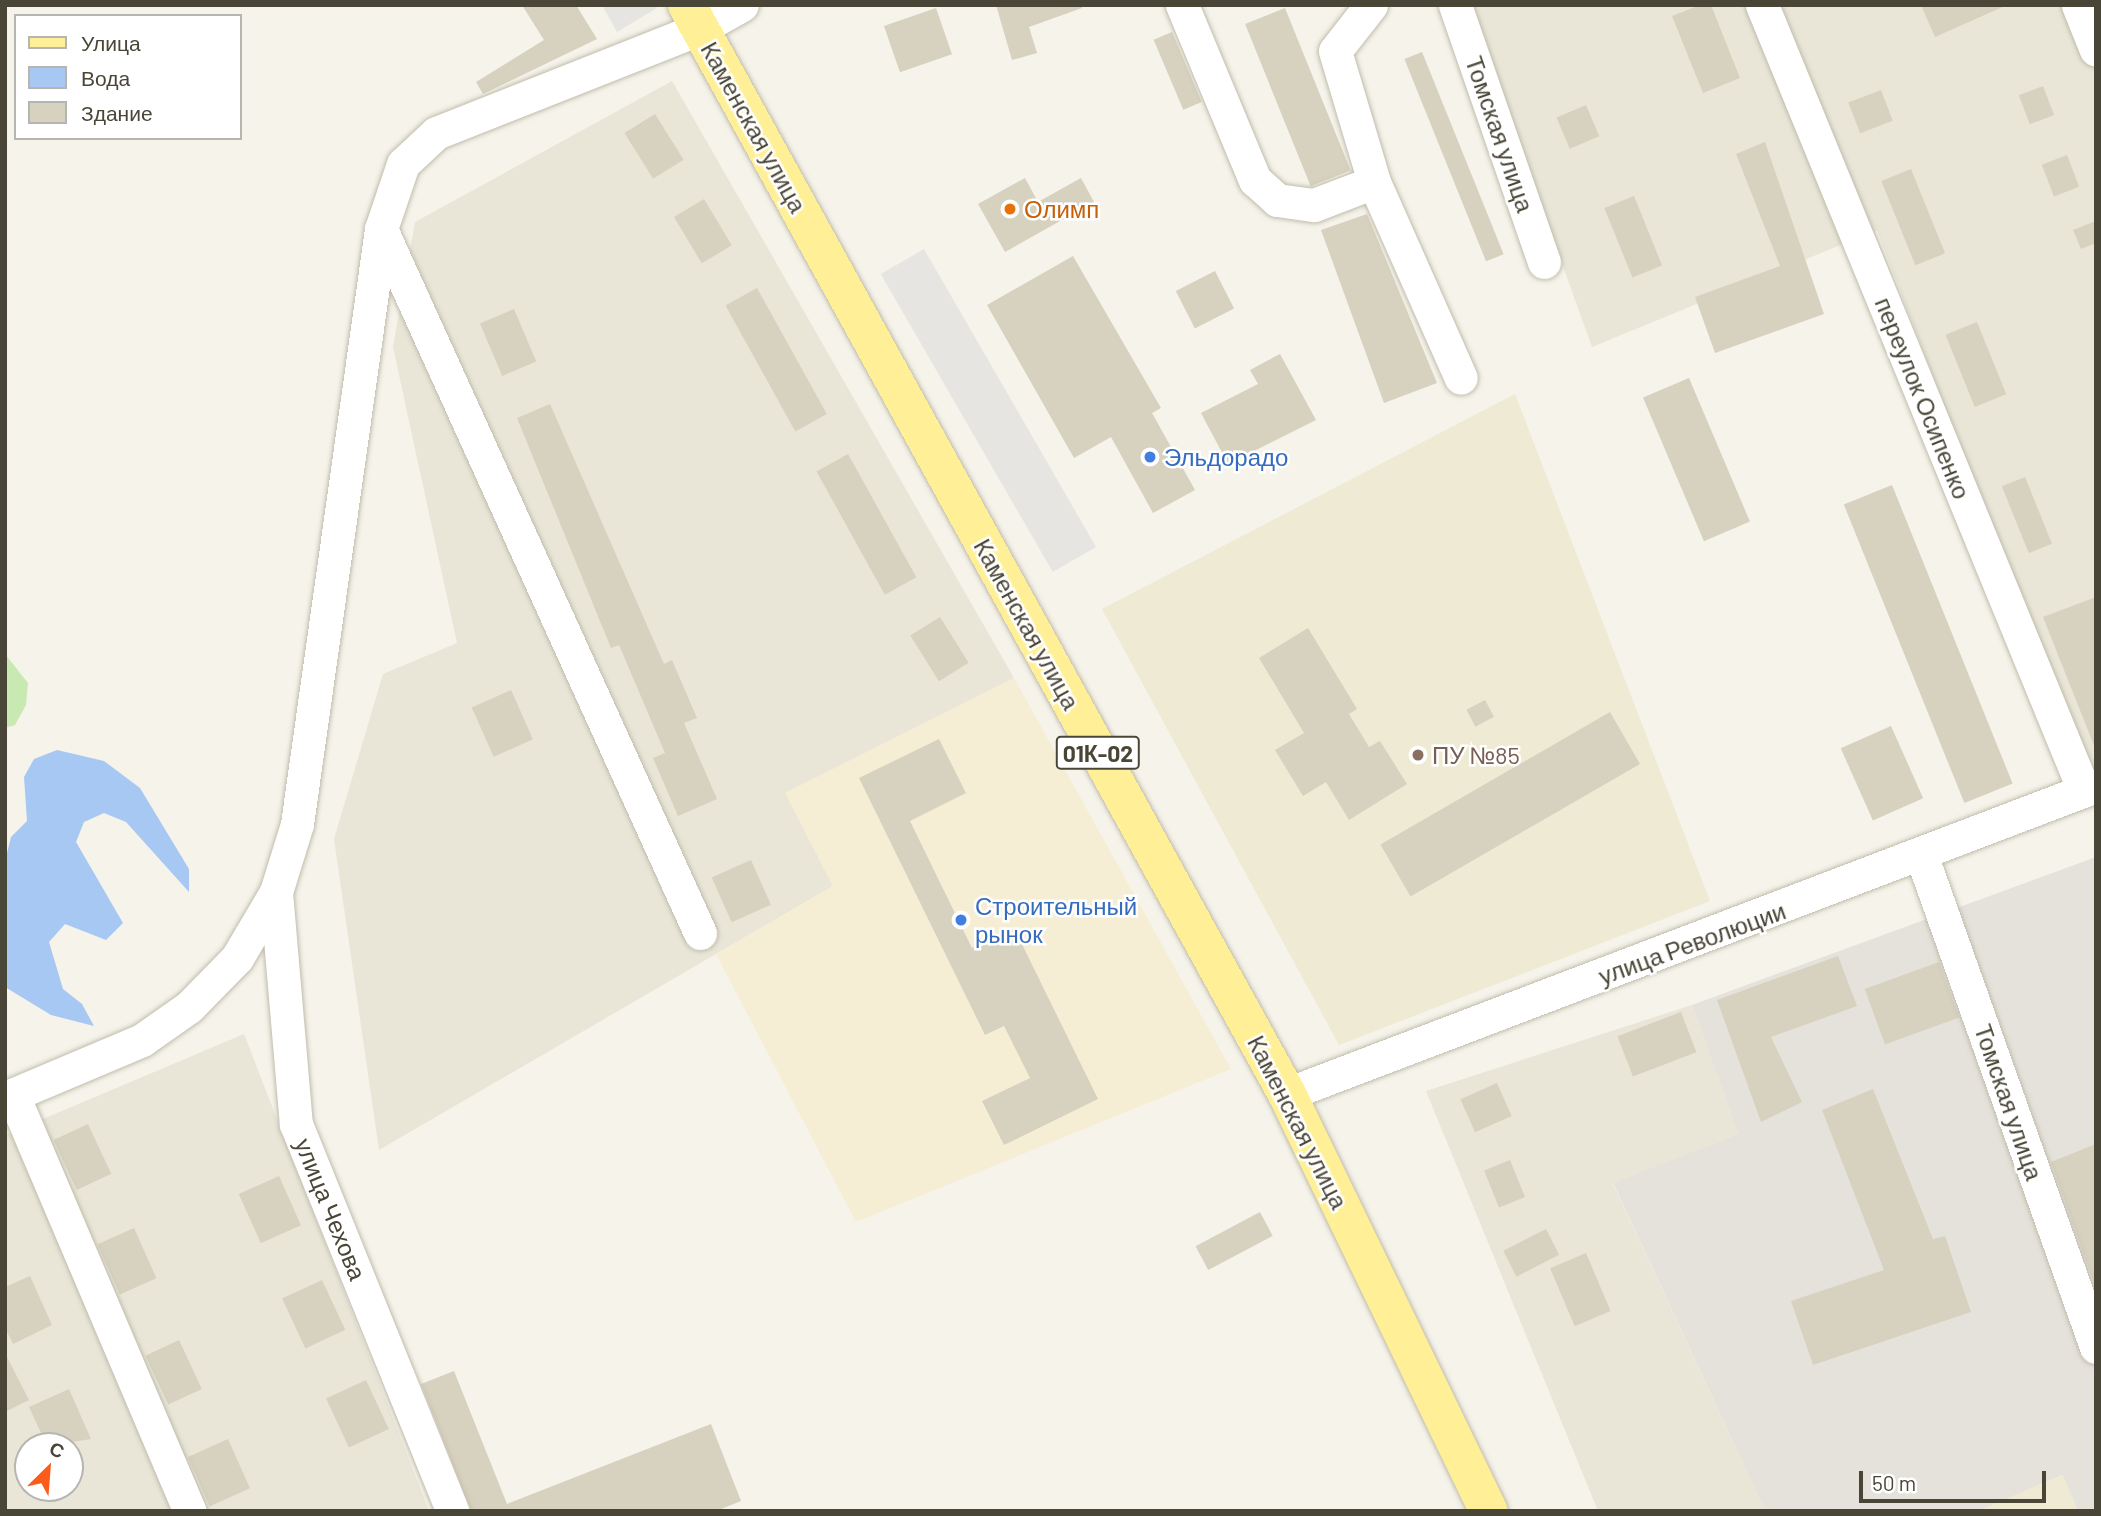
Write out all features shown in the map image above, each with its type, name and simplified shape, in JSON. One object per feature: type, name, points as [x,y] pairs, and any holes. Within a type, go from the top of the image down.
[{"type":"main road","name":"Каменская улица","points":[[693,17],[1287,1094],[1489,1511]]},
{"type":"street","points":[[190,1511],[9,1096],[142,1040],[189,1007],[237,958],[276,892],[297,824],[381,229],[403,164],[436,133],[693,17],[742,5]]},
{"type":"street","points":[[1182,5],[1255,180],[1276,200],[1314,205],[1374,182]]},
{"type":"street","points":[[1371,5],[1335,51],[1374,182],[1461,378]]},
{"type":"street","name":"Томская улица","points":[[1455,5],[1545,262]]},
{"type":"street","name":"переулок Осипенко","points":[[1762,5],[2090,789]]},
{"type":"street","points":[[2078,5],[2096,50]]},
{"type":"street","points":[[381,229],[700,933]]},
{"type":"street","name":"улица Революции","points":[[1287,1094],[1922,857],[2090,789]]},
{"type":"street","name":"Томская улица","points":[[1922,857],[2096,1347]]},
{"type":"street","name":"улица Чехова","points":[[276,892],[296,1124],[452,1511]]},
{"type":"shaded area","points":[[602,5],[655,5],[657,8],[617,32]]},
{"type":"shaded area","points":[[1469,5],[2096,5],[2096,802],[1877,230],[1592,347]]},
{"type":"shaded area","points":[[672,81],[1014,678],[786,793],[833,886],[379,1150],[334,839],[383,674],[457,643],[393,347],[415,222]]},
{"type":"shaded area","points":[[924,249],[1096,547],[1053,572],[881,274]]},
{"type":"shaded area","name":"ПУ №85","points":[[1515,394],[1710,901],[1339,1045],[1102,609]]},
{"type":"shaded area","name":"Строительный рынок","points":[[1014,678],[1231,1069],[856,1222],[716,954],[833,886],[785,793]]},
{"type":"shaded area","points":[[2096,857],[2096,1511],[2078,1511],[2062,1475],[1979,1511],[1765,1511],[1613,1183],[1738,1134],[1692,1005]]},
{"type":"shaded area","points":[[1692,1005],[1738,1134],[1613,1184],[1765,1511],[1598,1511],[1426,1091]]},
{"type":"shaded area","points":[[244,1034],[429,1511],[5,1511],[5,1135]]},
{"type":"shaded area","points":[[2063,1475],[2078,1511],[1978,1511],[2001,1501]]},
{"type":"green space","points":[[5,654],[28,683],[26,705],[15,725],[5,728]]},
{"type":"water","points":[[57,750],[104,761],[140,788],[189,869],[189,892],[126,822],[104,813],[84,822],[76,842],[123,923],[106,940],[65,924],[49,942],[63,989],[82,1004],[94,1026],[51,1015],[5,987],[5,861],[11,837],[27,821],[24,777],[34,759]]},
{"type":"building","points":[[522,5],[576,5],[597,39],[483,94],[476,82],[544,40]]},
{"type":"building","points":[[996,5],[1082,5],[1082,8],[1029,27],[1037,53],[1012,60]]},
{"type":"building","points":[[1700,5],[1711,5],[1740,78],[1703,93],[1672,16]]},
{"type":"building","points":[[1921,5],[2007,5],[1935,37]]},
{"type":"building","points":[[936,8],[952,54],[900,72],[884,26]]},
{"type":"building","points":[[1285,8],[1351,170],[1311,186],[1245,24]]},
{"type":"building","points":[[1172,32],[1202,102],[1183,110],[1154,40]]},
{"type":"building","points":[[1422,52],[1504,254],[1486,261],[1404,59]]},
{"type":"building","points":[[2043,86],[2054,115],[2030,124],[2019,95]]},
{"type":"building","points":[[1881,90],[1893,121],[1860,133],[1848,103]]},
{"type":"building","points":[[1586,105],[1599,136],[1570,149],[1557,118]]},
{"type":"building","points":[[655,114],[684,160],[653,179],[624,133]]},
{"type":"building","points":[[1765,142],[1824,314],[1715,353],[1695,297],[1780,266],[1736,154]]},
{"type":"building","points":[[2067,155],[2079,187],[2054,196],[2042,165]]},
{"type":"building","points":[[1911,169],[1945,253],[1915,265],[1881,181]]},
{"type":"building","points":[[1025,178],[1038,202],[1081,178],[1094,202],[1005,252],[978,204]]},
{"type":"building","points":[[1634,196],[1662,266],[1632,278],[1604,208]]},
{"type":"building","points":[[704,199],[732,245],[702,263],[674,217]]},
{"type":"building","points":[[1367,214],[1437,383],[1384,403],[1321,230]]},
{"type":"building","points":[[2096,221],[2096,243],[2081,249],[2073,230]]},
{"type":"building","points":[[1073,256],[1161,408],[1152,413],[1195,490],[1153,513],[1111,437],[1074,458],[987,305]]},
{"type":"building","points":[[1215,271],[1234,308],[1195,328],[1176,291]]},
{"type":"building","points":[[757,288],[827,414],[795,431],[726,305]]},
{"type":"building","points":[[514,309],[536,361],[502,376],[480,323]]},
{"type":"building","points":[[1977,322],[2006,394],[1975,407],[1945,335]]},
{"type":"building","points":[[1280,354],[1316,420],[1228,464],[1201,413],[1258,384],[1250,370]]},
{"type":"building","points":[[1689,378],[1750,522],[1704,541],[1643,398]]},
{"type":"building","points":[[550,404],[664,664],[672,660],[697,718],[684,723],[717,799],[678,816],[653,758],[665,753],[619,645],[611,648],[517,418]]},
{"type":"building","points":[[848,454],[916,577],[885,595],[817,471]]},
{"type":"building","points":[[2025,477],[2052,544],[2029,553],[2002,486]]},
{"type":"building","points":[[1892,485],[2013,784],[1964,803],[1844,504]]},
{"type":"building","points":[[2096,597],[2096,748],[2095,748],[2043,617]]},
{"type":"building","points":[[940,617],[969,663],[939,681],[910,636]]},
{"type":"building","points":[[1308,628],[1357,709],[1349,714],[1369,747],[1380,741],[1407,784],[1349,820],[1326,782],[1303,796],[1275,750],[1304,733],[1259,658]]},
{"type":"building","points":[[511,690],[533,739],[494,757],[472,707]]},
{"type":"building","points":[[1485,700],[1494,717],[1475,727],[1466,710]]},
{"type":"building","points":[[1610,712],[1640,764],[1411,896],[1381,845]]},
{"type":"building","points":[[1891,726],[1923,798],[1873,821],[1841,748]]},
{"type":"building","points":[[939,739],[966,793],[910,821],[972,948],[1014,928],[1098,1099],[1004,1145],[982,1101],[1030,1078],[1004,1026],[985,1035],[859,778]]},
{"type":"building","points":[[751,860],[771,905],[732,922],[712,877]]},
{"type":"building","points":[[1838,956],[1857,1006],[1771,1037],[1802,1102],[1761,1122],[1717,1000]]},
{"type":"building","points":[[1939,962],[1959,1017],[1885,1044],[1865,989]]},
{"type":"building","points":[[1681,1012],[1696,1052],[1633,1077],[1618,1036]]},
{"type":"building","points":[[1497,1083],[1512,1116],[1475,1132],[1460,1099]]},
{"type":"building","points":[[1873,1089],[1933,1239],[1945,1236],[1971,1312],[1813,1365],[1791,1301],[1884,1270],[1822,1110]]},
{"type":"building","points":[[88,1124],[111,1174],[77,1190],[54,1140]]},
{"type":"building","points":[[2096,1144],[2096,1289],[2051,1162]]},
{"type":"building","points":[[1510,1160],[1525,1197],[1499,1208],[1484,1170]]},
{"type":"building","points":[[279,1176],[301,1225],[261,1243],[239,1194]]},
{"type":"building","points":[[1260,1212],[1273,1236],[1208,1270],[1196,1246]]},
{"type":"building","points":[[134,1228],[156,1278],[120,1295],[97,1244]]},
{"type":"building","points":[[1546,1229],[1559,1255],[1516,1277],[1503,1251]]},
{"type":"building","points":[[1586,1253],[1611,1311],[1575,1326],[1550,1268]]},
{"type":"building","points":[[30,1276],[52,1325],[13,1344],[5,1328],[5,1287]]},
{"type":"building","points":[[322,1280],[345,1330],[305,1348],[282,1299]]},
{"type":"building","points":[[179,1340],[202,1389],[168,1405],[145,1356]]},
{"type":"building","points":[[5,1353],[29,1400],[5,1412]]},
{"type":"building","points":[[454,1371],[507,1504],[711,1424],[741,1501],[716,1511],[471,1511],[421,1384]]},
{"type":"building","points":[[366,1380],[389,1429],[349,1448],[326,1399]]},
{"type":"building","points":[[69,1389],[91,1439],[84,1440],[84,1432],[41,1432],[29,1407]]},
{"type":"building","points":[[228,1439],[250,1488],[210,1506],[188,1457]]},
{"type":"place","name":"Олимп","points":[[1010,209]]},
{"type":"place","name":"Эльдорадо","points":[[1150,457]]},
{"type":"place","name":"ПУ №85","points":[[1418,755]]},
{"type":"place","name":"Строительный рынок","points":[[961,920]]}]
